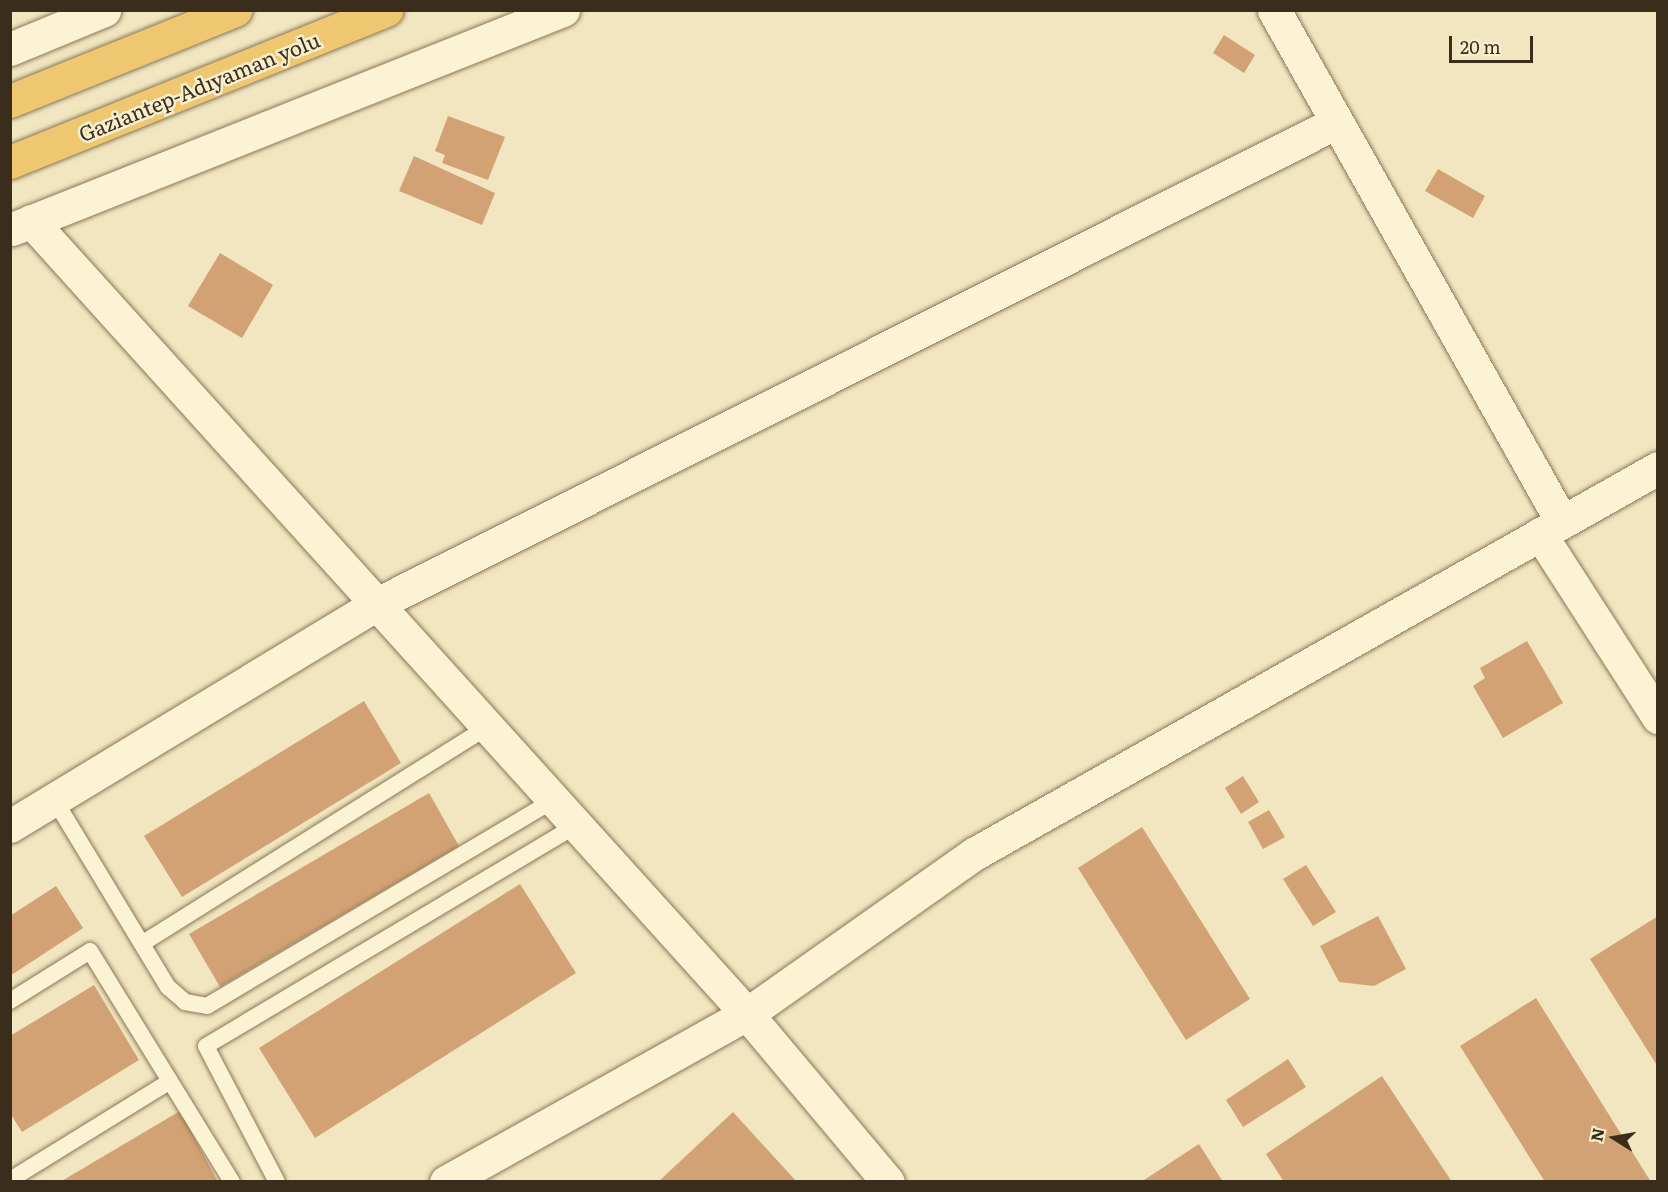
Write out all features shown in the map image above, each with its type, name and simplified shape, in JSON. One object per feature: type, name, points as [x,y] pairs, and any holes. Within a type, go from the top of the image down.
[{"type":"highway","points":[[10,101],[235,10]]},
{"type":"highway","name":"Gaziantep-Adıyaman yolu","points":[[10,162],[387,10]]},
{"type":"street","points":[[10,49],[104,10]]},
{"type":"street","points":[[563,10],[21,225],[377,604],[747,1014],[888,1182]]},
{"type":"street","points":[[1274,10],[1551,528],[1658,717]]},
{"type":"street","points":[[10,826],[377,604],[1335,123]]},
{"type":"street","points":[[446,1182],[747,1014],[974,854],[1658,468]]},
{"type":"lane","points":[[143,944],[488,727]]},
{"type":"lane","points":[[54,799],[175,995],[195,1005],[220,1003],[554,800]]},
{"type":"lane","points":[[277,1182],[206,1046],[576,825]]},
{"type":"lane","points":[[10,1001],[90,951],[232,1182]]},
{"type":"lane","points":[[10,1180],[170,1081]]},
{"type":"building","points":[[1224,35],[1255,55],[1244,73],[1213,53]]},
{"type":"building","points":[[448,116],[505,137],[488,180],[442,163],[445,155],[435,151]]},
{"type":"building","points":[[414,156],[495,193],[482,225],[399,191]]},
{"type":"building","points":[[1438,169],[1485,196],[1473,218],[1425,191]]},
{"type":"building","points":[[220,253],[273,285],[242,338],[188,306]]},
{"type":"building","points":[[1527,641],[1563,703],[1503,738],[1473,686],[1485,678],[1480,668]]},
{"type":"building","points":[[364,701],[401,763],[182,897],[144,836]]},
{"type":"building","points":[[1243,776],[1259,802],[1241,814],[1225,788]]},
{"type":"building","points":[[429,793],[459,846],[220,987],[189,934]]},
{"type":"building","points":[[1269,810],[1285,837],[1263,849],[1248,822]]},
{"type":"building","points":[[1142,827],[1250,999],[1186,1040],[1078,868]]},
{"type":"building","points":[[1306,865],[1336,912],[1313,926],[1283,879]]},
{"type":"building","points":[[520,884],[576,973],[315,1138],[259,1048]]},
{"type":"building","points":[[56,886],[83,928],[10,976],[10,916]]},
{"type":"building","points":[[1378,916],[1406,969],[1374,986],[1339,982],[1320,946]]},
{"type":"building","points":[[1658,916],[1658,1067],[1590,959]]},
{"type":"building","points":[[94,985],[139,1060],[22,1132],[10,1113],[10,1036]]},
{"type":"building","points":[[1536,998],[1651,1182],[1545,1182],[1460,1046]]},
{"type":"building","points":[[1288,1059],[1306,1087],[1243,1127],[1226,1100]]},
{"type":"building","points":[[1382,1076],[1452,1182],[1284,1182],[1266,1154]]},
{"type":"building","points":[[180,1111],[218,1182],[60,1182]]},
{"type":"building","points":[[733,1112],[797,1182],[658,1182]]},
{"type":"building","points":[[1199,1144],[1223,1182],[1141,1182]]}]
